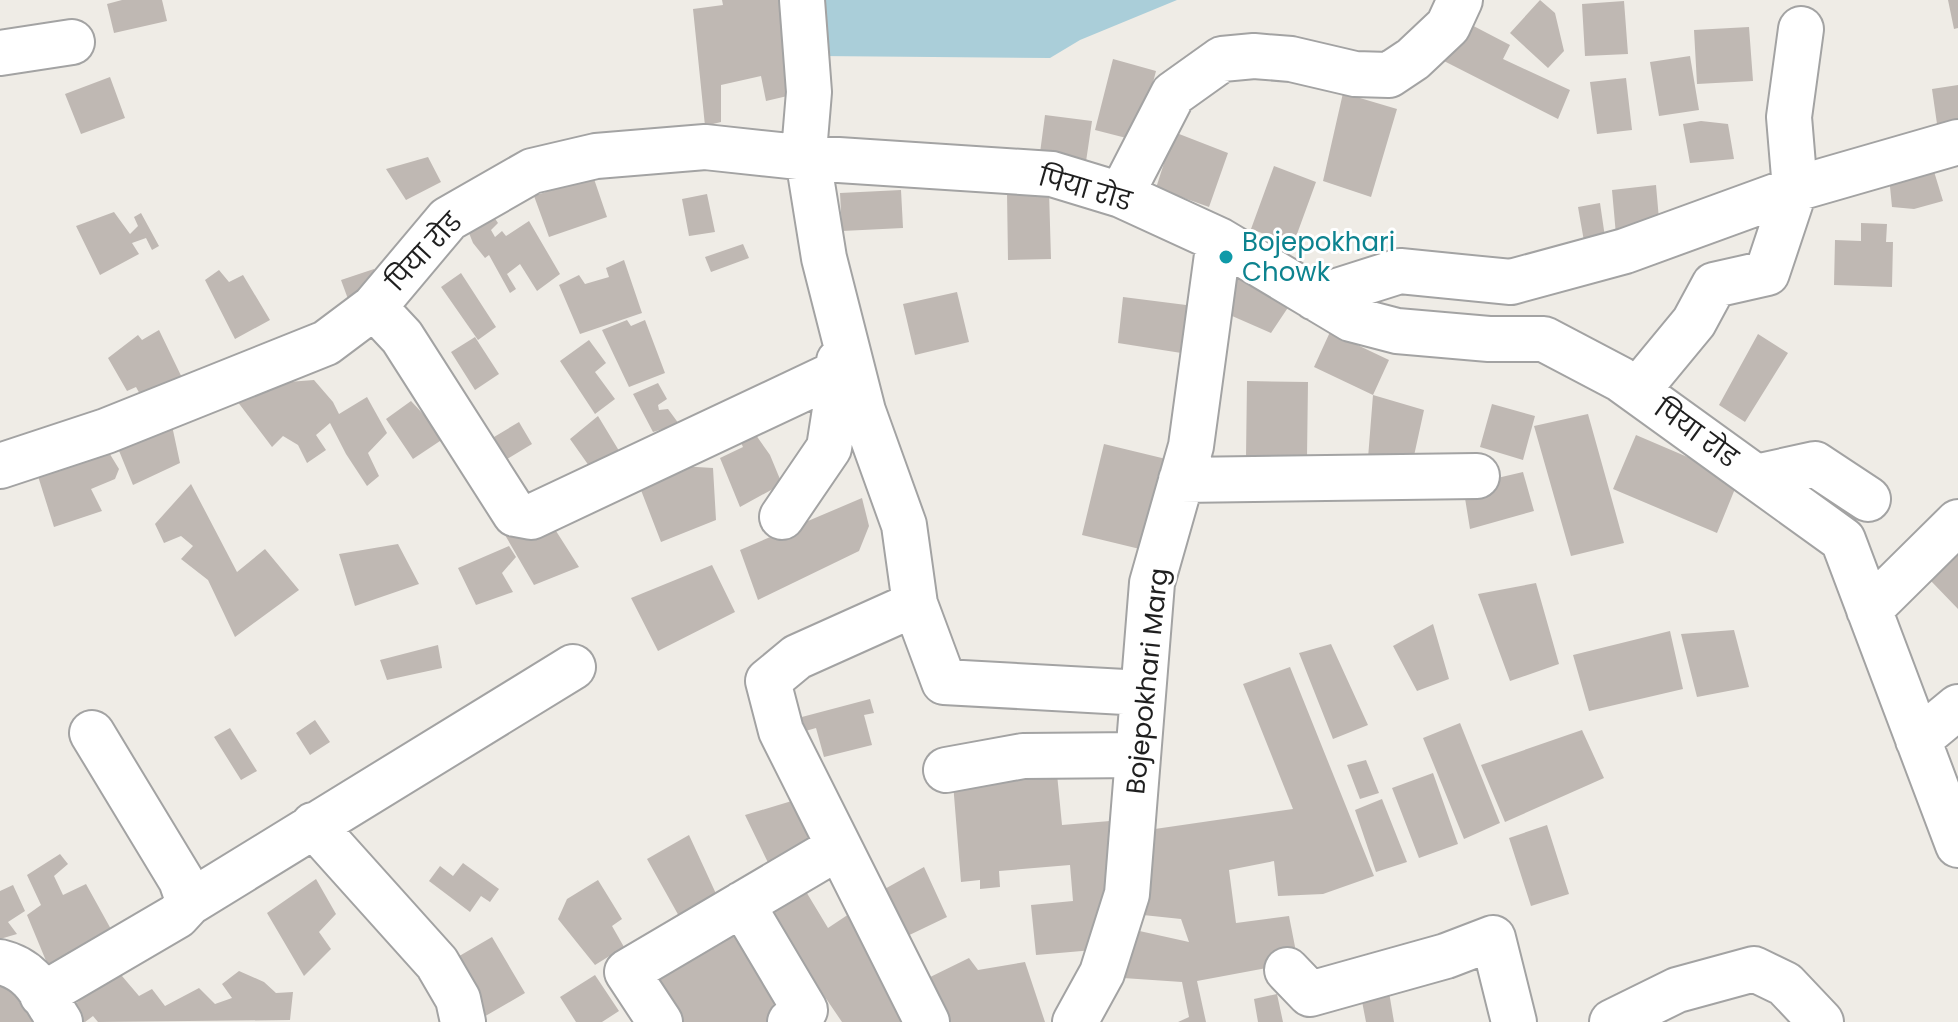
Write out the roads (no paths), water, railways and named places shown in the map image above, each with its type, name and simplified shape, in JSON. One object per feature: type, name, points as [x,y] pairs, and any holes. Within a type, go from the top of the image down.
[{"type":"street","points":[[782,517],[829,448],[841,371],[799,157],[805,140],[809,92],[802,0]]},
{"type":"street","points":[[1121,195],[1173,94],[1222,59],[1254,56],[1291,59],[1355,74],[1389,75],[1413,59],[1448,26],[1460,0]]},
{"type":"street","points":[[1637,391],[1694,322],[1714,285],[1767,273],[1795,189],[1789,117],[1801,29]]},
{"type":"street","points":[[0,53],[72,42]]},
{"type":"street","points":[[1315,298],[1400,271],[1511,282],[1625,251],[1795,189],[1958,142]]},
{"type":"street","name":"पिया रोड","points":[[0,466],[106,431],[326,343],[374,307],[448,219],[532,171],[596,156],[702,147],[799,157],[1052,174],[1121,195],[1219,240],[1351,319],[1397,331],[1489,339],[1544,339],[1620,379],[1843,540],[1958,845]]},
{"type":"street","points":[[799,157],[863,411],[904,525],[915,604],[944,682],[1143,693]]},
{"type":"street","name":"Bojepokhari Marg","points":[[1075,1022],[1102,973],[1127,894],[1152,583],[1191,446],[1219,240]]},
{"type":"street","points":[[374,307],[402,337],[515,514],[531,517],[841,371]]},
{"type":"street","points":[[1756,477],[1815,464],[1868,499]]},
{"type":"street","points":[[1181,480],[1477,476]]},
{"type":"street","points":[[1869,610],[1958,522]]},
{"type":"street","points":[[915,604],[797,657],[768,681],[781,731],[927,1022]]},
{"type":"street","points":[[0,962],[15,965],[29,974],[51,1008],[177,916],[189,903],[573,667]]},
{"type":"street","points":[[1918,740],[1958,707]]},
{"type":"street","points":[[92,733],[181,880],[189,903]]},
{"type":"street","points":[[946,770],[1023,756],[1138,755]]},
{"type":"street","points":[[313,825],[437,963],[458,999],[463,1022]]},
{"type":"street","points":[[660,1022],[627,972],[839,847]]},
{"type":"street","points":[[742,904],[805,1010],[790,1022]]},
{"type":"street","points":[[1287,970],[1310,994],[1446,956],[1493,938],[1514,1022]]},
{"type":"street","points":[[1612,1022],[1677,990],[1754,969],[1785,984],[1821,1022]]},
{"type":"water","points":[[816,0],[1177,0],[1080,40],[1050,58],[819,56]]},
{"type":"place","name":"Bojepokhari Chowk","points":[[1226,257]]}]
